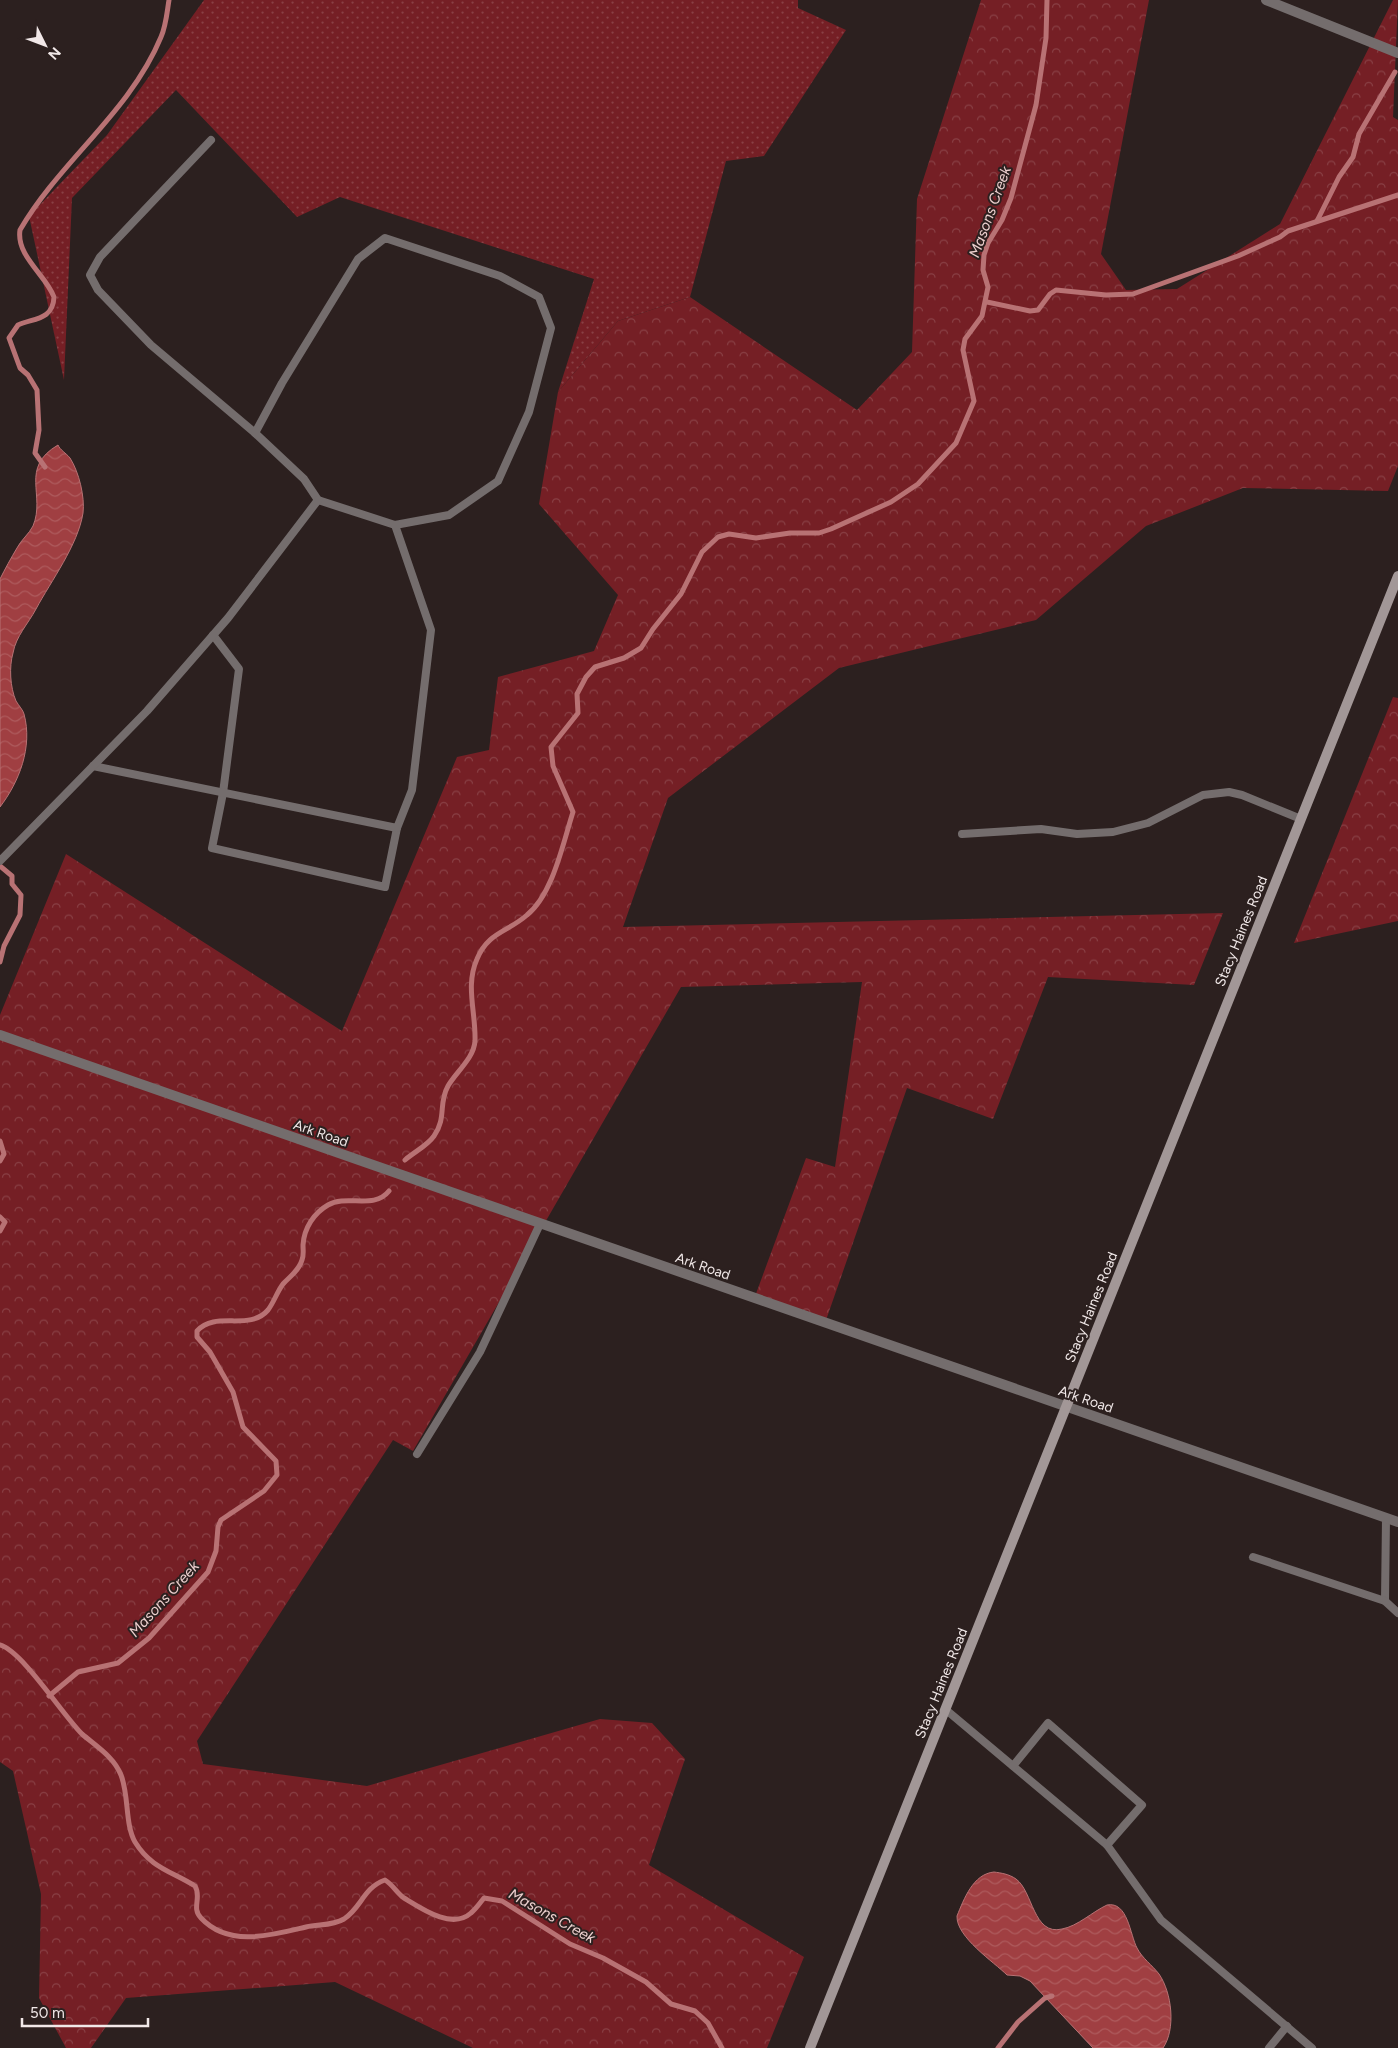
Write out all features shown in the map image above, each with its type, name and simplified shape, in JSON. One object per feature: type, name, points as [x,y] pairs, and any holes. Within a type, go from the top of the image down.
[{"type":"street","points":[[1266,0],[1398,53]]},
{"type":"street","name":"Stacy Haines Road","points":[[810,2048],[1398,576]]},
{"type":"street","name":"Ark Road","points":[[0,1036],[1398,1522]]},
{"type":"lane","points":[[210,140],[100,257],[90,275],[98,290],[151,345],[255,433],[304,479],[318,500],[395,525],[450,515],[498,481],[529,412],[551,328],[539,297],[500,276],[385,238],[358,260],[282,383],[255,433]]},
{"type":"lane","points":[[0,862],[147,711],[213,635],[318,500]]},
{"type":"lane","points":[[213,635],[239,669],[223,793],[212,848],[385,887],[397,828],[412,790],[431,630],[395,525]]},
{"type":"lane","points":[[93,766],[397,828]]},
{"type":"lane","points":[[962,834],[1041,829],[1077,834],[1113,832],[1148,823],[1203,795],[1229,792],[1242,795],[1300,819]]},
{"type":"lane","points":[[417,1454],[480,1352],[540,1224]]},
{"type":"lane","points":[[1385,1602],[1386,1518]]},
{"type":"lane","points":[[1253,1556],[1385,1602],[1398,1613]]},
{"type":"lane","points":[[945,1709],[1107,1845],[1161,1920],[1312,2048]]},
{"type":"lane","points":[[1013,1766],[1048,1723],[1142,1805],[1107,1845]]},
{"type":"lane","points":[[1269,2048],[1287,2026]]},
{"type":"green space","points":[[204,0],[798,0],[798,8],[846,30],[764,156],[726,161],[690,297],[618,321],[558,392],[594,279],[340,197],[297,217],[176,90],[72,198],[64,380],[29,216],[107,135]]},
{"type":"green space","points":[[981,0],[1149,0],[1101,254],[1126,290],[1177,289],[1280,224],[1393,0],[1398,0],[1393,117],[1398,120],[1398,466],[1388,491],[1243,488],[1146,526],[1036,620],[839,668],[668,798],[623,927],[1223,913],[1194,985],[1048,977],[993,1119],[907,1088],[825,1323],[754,1299],[806,1158],[835,1167],[862,982],[681,987],[413,1451],[393,1440],[197,1741],[203,1764],[367,1786],[600,1719],[652,1723],[685,1759],[649,1865],[804,1957],[767,2048],[473,2048],[335,1982],[126,1998],[91,2048],[66,2048],[39,1998],[41,1894],[13,1771],[0,1762],[0,1015],[66,854],[342,1031],[457,757],[489,750],[498,677],[594,651],[618,595],[539,504],[558,392],[618,321],[690,297],[857,410],[912,352],[917,199]]},
{"type":"green space","points":[[1393,697],[1398,698],[1398,921],[1294,943]]},
{"type":"water","points":[[58,445],[70,458],[79,477],[83,513],[76,538],[70,550],[19,636],[15,647],[11,664],[11,683],[16,701],[24,714],[27,739],[18,775],[13,787],[0,807],[0,579],[19,545],[33,526],[37,503],[36,473],[39,463],[46,454]]},
{"type":"water","points":[[994,1872],[1016,1879],[1022,1885],[1039,1919],[1045,1926],[1052,1929],[1062,1929],[1074,1925],[1107,1905],[1114,1905],[1120,1908],[1127,1920],[1137,1948],[1159,1974],[1167,1991],[1171,2021],[1170,2031],[1163,2048],[1093,2048],[1030,1981],[1020,1976],[1007,1975],[969,1940],[958,1924],[957,1916],[966,1895],[975,1882],[980,1877]]},
{"type":"waterway","points":[[45,467],[35,453],[39,430],[37,390],[28,375],[20,368],[9,338],[18,325],[46,314],[53,305],[54,297],[22,248],[20,230],[36,205],[55,181],[132,89],[148,64],[161,37],[169,0]]},
{"type":"waterway","name":"Masons Creek","points":[[405,1160],[434,1136],[442,1117],[443,1099],[448,1086],[468,1059],[474,1047],[475,1030],[471,989],[477,959],[487,943],[499,933],[520,921],[536,906],[544,894],[556,867],[573,812],[553,766],[551,747],[578,713],[577,694],[586,677],[595,667],[624,658],[641,648],[653,629],[681,594],[702,552],[718,537],[729,534],[756,538],[790,533],[819,533],[831,529],[891,502],[918,484],[956,443],[974,401],[963,350],[965,339],[982,316],[988,287],[983,270],[984,255],[988,243],[1002,220],[1011,198],[1036,105],[1046,38],[1047,0]]},
{"type":"waterway","points":[[1317,221],[1339,177],[1353,157],[1359,134],[1395,72]]},
{"type":"waterway","points":[[987,302],[1030,311],[1038,310],[1050,294],[1056,290],[1106,295],[1133,294],[1238,256],[1280,237],[1288,231],[1398,195]]},
{"type":"waterway","points":[[0,866],[12,876],[12,884],[21,895],[20,915],[4,946],[0,962]]},
{"type":"waterway","points":[[0,1141],[4,1154],[0,1161]]},
{"type":"waterway","name":"Masons Creek","points":[[49,1696],[78,1672],[118,1663],[149,1638],[208,1572],[216,1551],[218,1527],[221,1520],[264,1491],[277,1475],[276,1461],[243,1427],[233,1392],[210,1352],[197,1337],[197,1331],[213,1322],[252,1320],[260,1316],[268,1310],[283,1284],[301,1264],[305,1233],[318,1212],[335,1202],[376,1200],[383,1197],[389,1191]]},
{"type":"waterway","points":[[0,1217],[5,1222],[0,1231]]},
{"type":"waterway","name":"Masons Creek","points":[[0,1645],[19,1659],[82,1734],[114,1763],[121,1775],[130,1827],[135,1842],[148,1858],[195,1886],[197,1890],[198,1914],[212,1927],[224,1933],[251,1937],[335,1923],[350,1914],[372,1888],[385,1880],[404,1898],[428,1912],[446,1919],[463,1918],[473,1911],[484,1898],[502,1901],[570,1944],[603,1958],[646,1982],[671,2004],[695,2011],[708,2023],[722,2048]]},
{"type":"waterway","points":[[998,2048],[1018,2022],[1045,1998],[1052,1996]]}]
